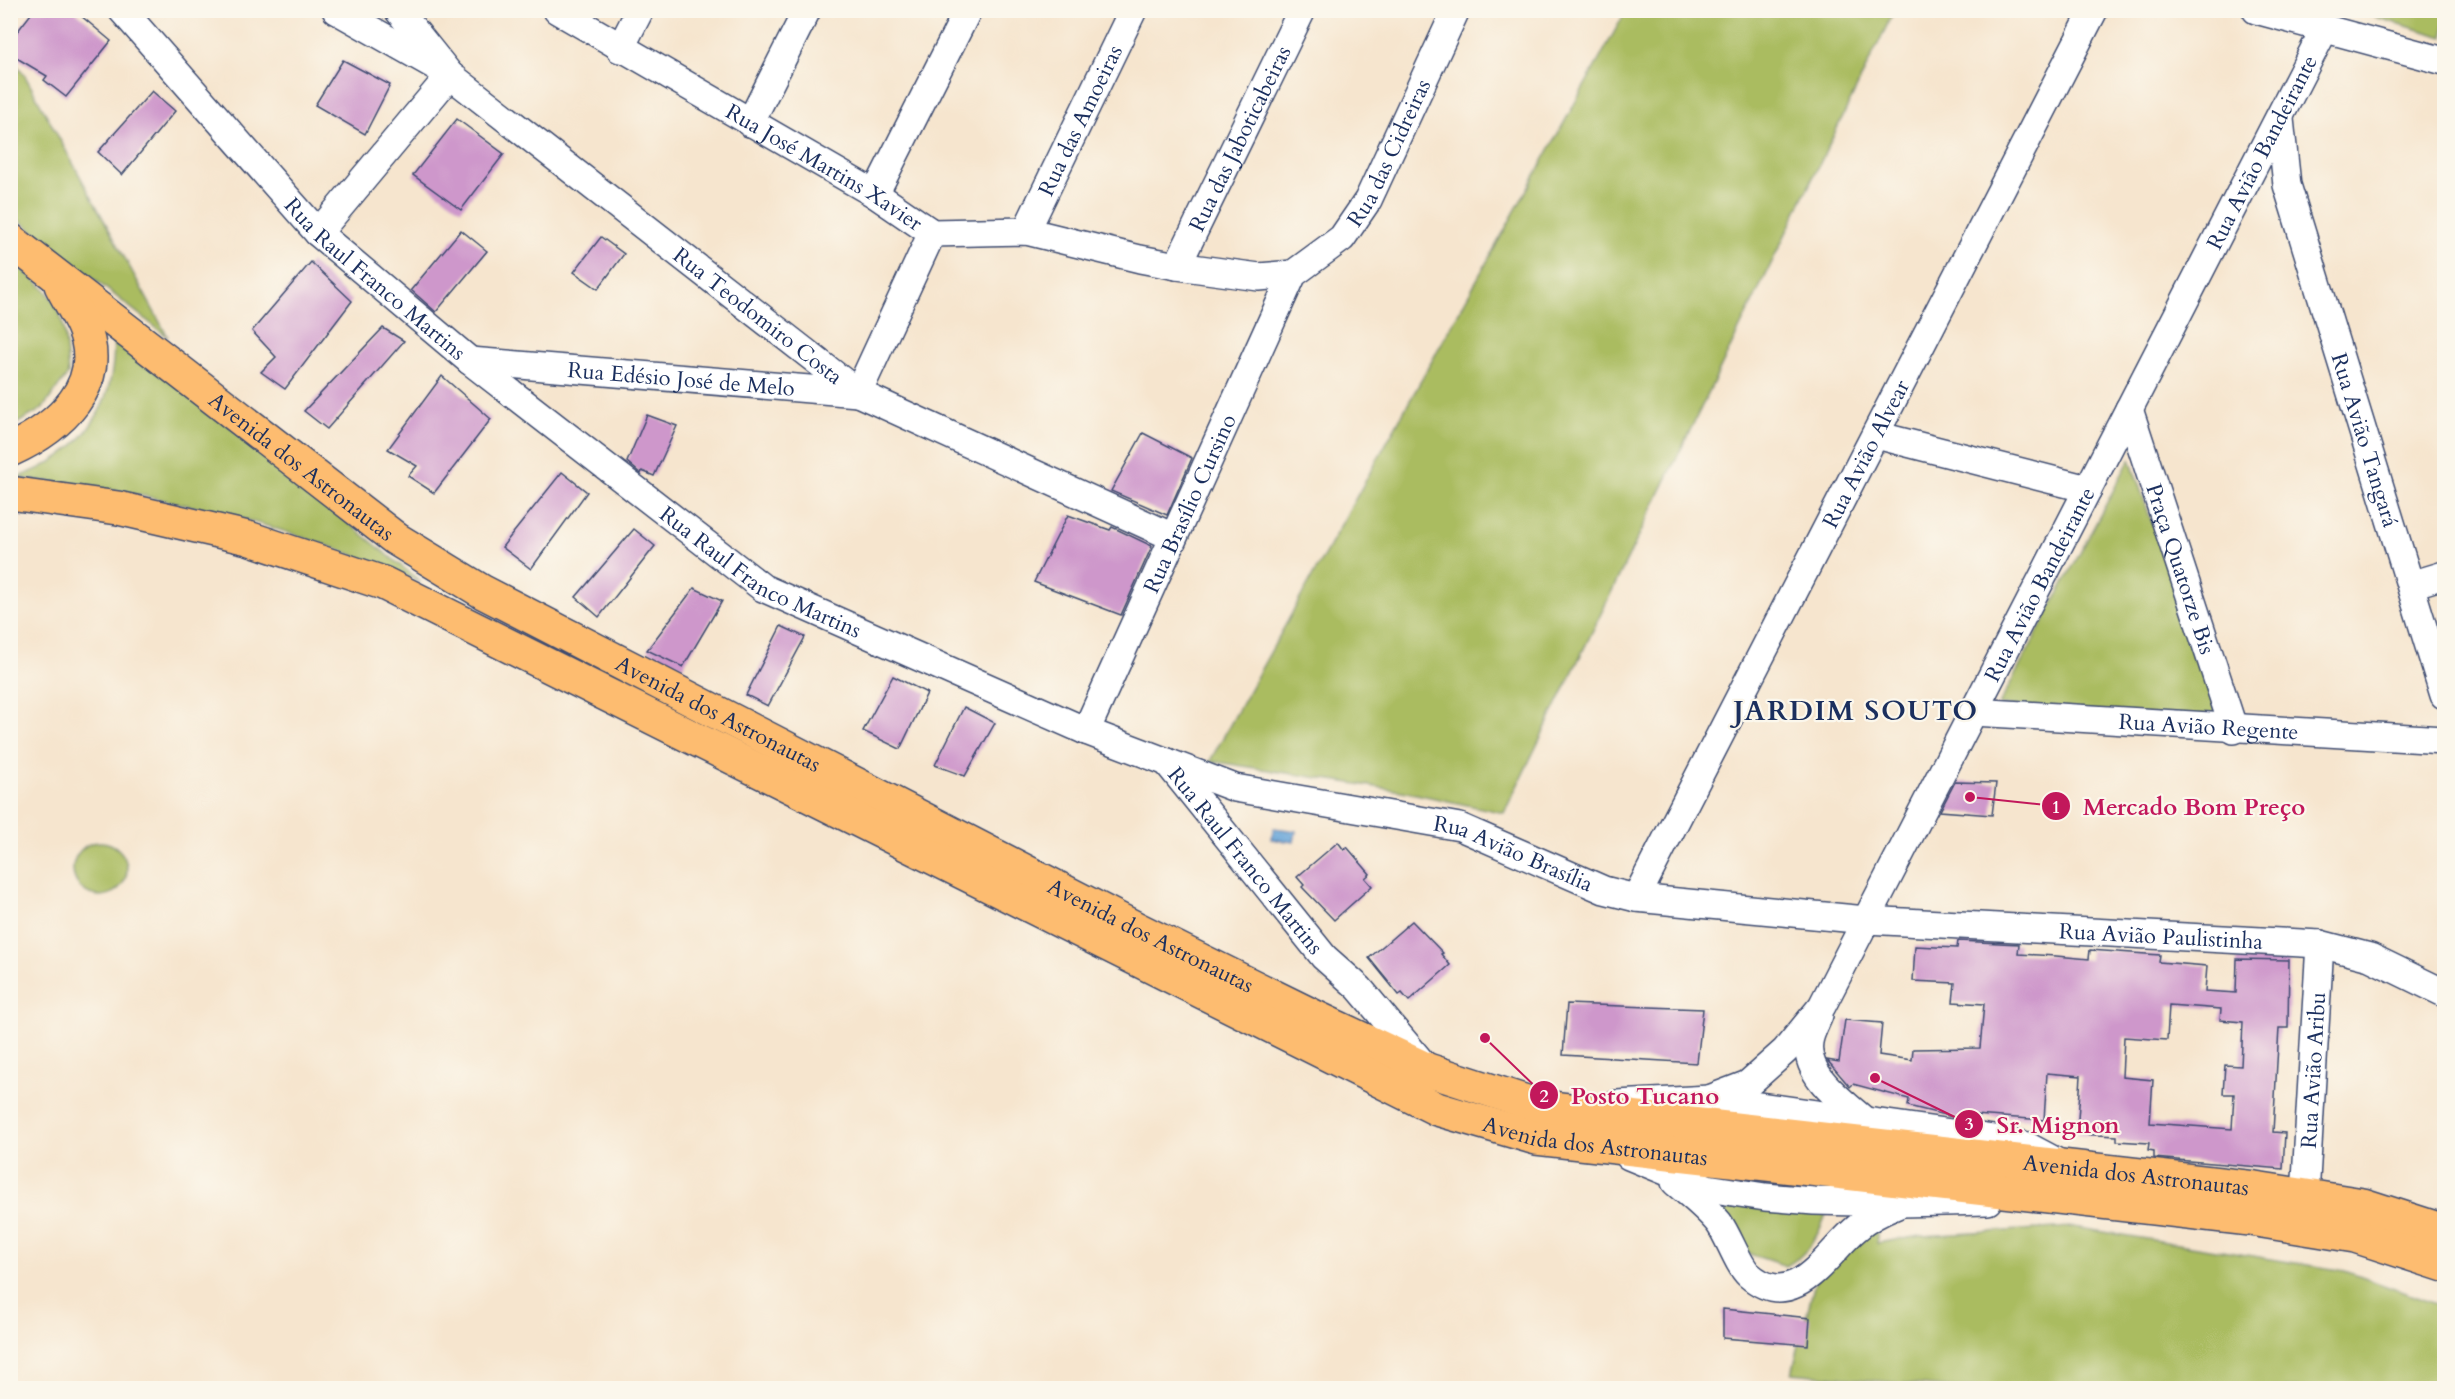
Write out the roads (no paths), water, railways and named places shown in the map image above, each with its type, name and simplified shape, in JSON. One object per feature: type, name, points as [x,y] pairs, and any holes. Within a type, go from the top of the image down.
[{"type":"main road","name":"Avenida dos Astronautas","points":[[10,240],[396,539],[483,592],[1317,1018],[1428,1071],[1542,1107],[1668,1112],[2072,1199],[2250,1219],[2355,1236],[2445,1265]]},
{"type":"main road","points":[[10,450],[38,438],[64,416],[84,388],[89,357],[84,328],[54,274]]},
{"type":"main road","name":"Avenida dos Astronautas","points":[[10,493],[118,508],[248,538],[383,583],[1437,1109],[1536,1138],[1599,1146],[1655,1159],[2066,1166],[2363,1205],[2445,1231]]},
{"type":"street","name":"Rua Raul Franco Martins","points":[[122,10],[318,233],[470,361],[763,588],[1086,731],[1166,761],[1324,957],[1359,988],[1428,1071]]},
{"type":"street","points":[[318,233],[450,75],[336,10]]},
{"type":"street","name":"Rua Teodomiro Costa","points":[[398,10],[450,75],[858,393],[1173,537]]},
{"type":"street","name":"Rua José Martins Xavier","points":[[556,10],[875,194],[932,232],[1026,231],[1177,266],[1259,278],[1293,274]]},
{"type":"street","points":[[621,49],[640,10]]},
{"type":"street","points":[[750,123],[807,10]]},
{"type":"street","points":[[875,194],[968,10]]},
{"type":"street","name":"Rua das Amoeiras","points":[[1026,231],[1133,10]]},
{"type":"street","name":"Rua das Jaboticabeiras","points":[[1177,266],[1302,10]]},
{"type":"street","name":"Rua das Cidreiras","points":[[1293,274],[1342,238],[1368,200],[1456,10]]},
{"type":"street","name":"Rua Avião Alvear","points":[[1636,898],[2094,10]]},
{"type":"street","points":[[2256,10],[2445,61]]},
{"type":"street","name":"Rua Avião Bandeirante","points":[[1709,1100],[1748,1084],[1785,1051],[1822,1006],[2324,30]]},
{"type":"street","name":"Rua Avião Tangará","points":[[2280,119],[2286,185],[2445,695]]},
{"type":"street","points":[[2247,181],[2286,185]]},
{"type":"street","points":[[858,393],[932,232]]},
{"type":"street","name":"Rua Brasílio Cursino","points":[[1086,731],[1293,274]]},
{"type":"street","name":"Rua Edésio José de Melo","points":[[470,361],[858,393]]},
{"type":"street","name":"Praça Quatorze Bis","points":[[2129,409],[2234,730]]},
{"type":"street","points":[[1876,435],[2088,489]]},
{"type":"street","points":[[2411,585],[2445,575]]},
{"type":"street","name":"Rua Avião Regente","points":[[1973,712],[2234,730],[2445,740]]},
{"type":"street","name":"Rua Avião Brasília","points":[[1166,761],[1235,788],[1460,827],[1604,890],[1636,898],[1866,920]]},
{"type":"street","name":"Rua Avião Paulistinha","points":[[1866,920],[2320,944],[2370,957],[2445,993]]},
{"type":"street","name":"Rua Avião Aribu","points":[[2305,1196],[2320,944]]},
{"type":"street","points":[[1317,1018],[1335,1020],[1344,1017],[1353,1006],[1352,995],[1324,957]]},
{"type":"street","points":[[1822,1006],[1809,1042],[1810,1058],[1818,1076],[1911,1165],[1876,1214],[1856,1228],[1818,1269],[1795,1286],[1780,1287],[1763,1283],[1748,1274],[1719,1224],[1655,1159],[1668,1112],[1709,1100],[1866,1122]]},
{"type":"water","points":[[1274,828],[1296,831],[1294,842],[1271,839]]},
{"type":"place","name":"Mercado Bom Preço","points":[[1970,797]]},
{"type":"place","name":"Posto Tucano","points":[[1485,1038]]},
{"type":"place","name":"Sr. Mignon","points":[[1875,1078]]},
{"type":"district","name":"JARDIM SOUTO","points":[[1856,710]]}]
